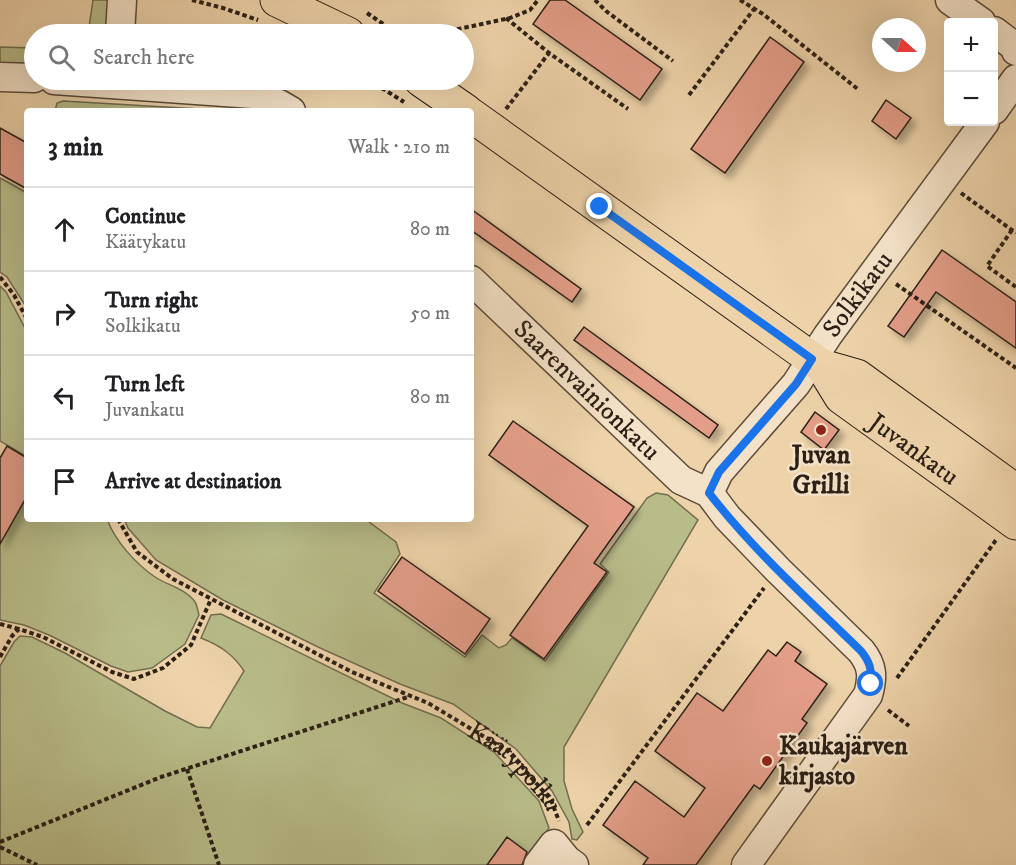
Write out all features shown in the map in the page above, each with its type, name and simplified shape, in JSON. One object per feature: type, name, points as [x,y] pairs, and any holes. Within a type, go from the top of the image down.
[{"type":"main road","points":[[269,11],[356,23]]},
{"type":"main road","points":[[414,92],[458,108]]},
{"type":"main road","name":"Juvankatu","points":[[474,117],[817,362],[857,376],[1016,491]]},
{"type":"main road","name":"Juvankatu","points":[[817,362],[841,397],[1016,523]]},
{"type":"street","points":[[121,24],[122,0]]},
{"type":"street","points":[[950,0],[975,18]]},
{"type":"street","points":[[998,35],[1014,46],[1016,51]]},
{"type":"street","points":[[0,77],[24,78]]},
{"type":"street","points":[[998,103],[1016,79]]},
{"type":"street","points":[[258,90],[286,108]]},
{"type":"street","name":"Solkikatu","points":[[709,493],[719,472],[817,362],[875,270],[982,126]]},
{"type":"street","name":"Saarenvainionkatu","points":[[474,283],[681,480],[709,493]]},
{"type":"street","points":[[709,493],[728,517],[778,570],[861,651],[870,663],[872,674],[868,695],[746,865]]},
{"type":"street","name":"Käätypolku","points":[[546,854],[567,860],[574,865]]},
{"type":"path","points":[[192,0],[223,8],[269,11]]},
{"type":"path","points":[[474,25],[530,10],[537,0]]},
{"type":"path","points":[[595,0],[606,11],[673,61]]},
{"type":"path","points":[[740,0],[859,90]]},
{"type":"path","points":[[689,95],[754,9]]},
{"type":"path","points":[[506,18],[549,53],[628,109]]},
{"type":"path","points":[[506,110],[549,53]]},
{"type":"path","points":[[958,190],[1014,231],[987,266],[1016,287]]},
{"type":"path","points":[[875,270],[1016,368]]},
{"type":"path","points":[[0,277],[24,313]]},
{"type":"path","name":"Käätypolku","points":[[120,522],[137,552],[173,579],[352,672],[428,703],[508,751],[551,800],[560,825],[546,854]]},
{"type":"path","points":[[587,825],[778,570]]},
{"type":"path","points":[[0,624],[43,637],[112,672],[134,679],[164,668],[191,645],[212,599]]},
{"type":"path","points":[[0,657],[12,636],[19,629]]},
{"type":"path","points":[[0,842],[161,777],[412,696]]},
{"type":"path","points":[[187,769],[219,865]]},
{"type":"path","points":[[0,847],[37,865]]},
{"type":"green space","points":[[93,0],[111,0],[110,24],[89,24]]},
{"type":"green space","points":[[0,47],[24,48],[24,65],[0,64]]},
{"type":"green space","points":[[63,101],[183,108],[56,108],[57,103]]},
{"type":"green space","points":[[0,178],[24,191],[24,303],[7,277],[0,272]]},
{"type":"green space","points":[[0,286],[6,292],[24,326],[24,455],[0,441]]},
{"type":"green space","points":[[656,493],[668,495],[698,520],[564,747],[564,781],[572,809],[583,832],[577,840],[572,839],[569,822],[552,791],[516,749],[453,704],[400,684],[318,647],[223,600],[156,560],[125,522],[369,522],[396,542],[400,554],[374,593],[465,657],[482,635],[499,648],[506,645],[512,638],[545,661],[609,572],[600,564],[647,498]]},
{"type":"green space","points":[[24,501],[24,522],[108,522],[121,544],[141,566],[155,577],[182,590],[196,603],[199,615],[185,644],[152,668],[128,672],[111,666],[49,635],[24,625],[0,620],[0,544]]},
{"type":"green space","points":[[221,614],[402,703],[441,718],[494,752],[539,801],[549,828],[523,865],[0,865],[0,666],[14,642],[20,636],[32,637],[65,653],[165,711],[197,727],[210,728],[244,671],[225,651],[201,638],[211,615]]},
{"type":"building","points":[[550,0],[565,0],[662,69],[640,100],[533,24]]},
{"type":"building","points":[[770,37],[804,62],[725,173],[691,149]]},
{"type":"building","points":[[886,100],[911,118],[896,139],[872,121]]},
{"type":"building","points":[[0,128],[24,141],[24,187],[0,174]]},
{"type":"building","points":[[474,211],[581,289],[572,302],[474,232]]},
{"type":"building","points":[[942,250],[1016,302],[1016,348],[936,292],[904,337],[888,326]]},
{"type":"building","points":[[584,327],[718,425],[709,438],[574,340]]},
{"type":"building","points":[[815,412],[839,430],[824,450],[801,432]]},
{"type":"building","points":[[513,421],[634,507],[594,563],[607,572],[544,659],[510,635],[588,526],[489,455]]},
{"type":"building","points":[[7,446],[24,456],[24,501],[0,544],[0,458]]},
{"type":"building","points":[[402,557],[490,619],[465,654],[378,591]]},
{"type":"building","points":[[787,642],[801,652],[795,661],[827,684],[802,719],[807,723],[760,789],[754,785],[696,865],[643,865],[648,858],[603,825],[635,781],[684,817],[705,788],[655,751],[697,693],[723,711],[768,650],[776,656]]},
{"type":"building","points":[[507,837],[527,852],[522,865],[487,865]]},
{"type":"place","name":"Juvan Grilli","points":[[821,430]]},
{"type":"place","name":"Kaukajärven kirjasto","points":[[767,761]]},
{"type":"route","points":[[600,207],[812,359],[796,384],[719,472],[709,493],[728,517],[778,570],[861,651],[870,663],[871,684]]}]
